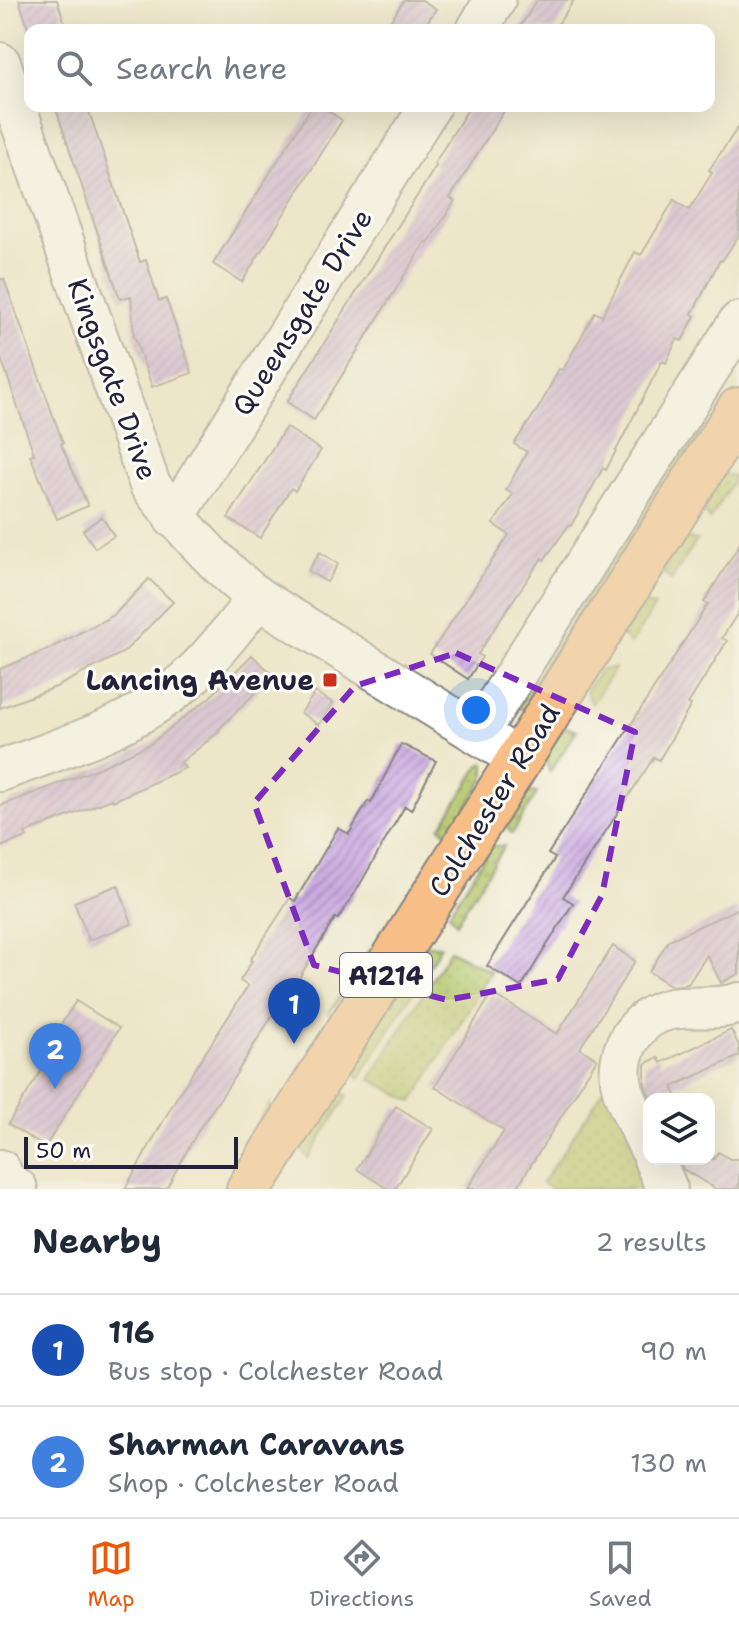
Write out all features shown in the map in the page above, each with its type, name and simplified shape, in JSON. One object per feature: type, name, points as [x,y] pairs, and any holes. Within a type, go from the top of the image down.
[{"type":"main road","name":"Colchester Road","points":[[249,1189],[739,410]]},
{"type":"street","points":[[481,24],[495,0]]},
{"type":"street","name":"Kingsgate Drive","points":[[0,63],[150,485],[174,518],[226,573],[258,598],[519,759]]},
{"type":"street","name":"Queensgate Drive","points":[[174,518],[426,112]]},
{"type":"street","name":"Colchester Road","points":[[478,733],[739,322]]},
{"type":"street","points":[[0,771],[91,737],[137,715],[165,697],[192,675],[258,598]]},
{"type":"street","points":[[643,1134],[623,1089],[621,1073],[623,1051],[635,1029],[653,1014],[673,1009],[725,1007],[739,1003]]},
{"type":"street","points":[[657,1165],[667,1189]]},
{"type":"street","points":[[0,1170],[5,1181],[17,1189]]},
{"type":"highlighted area","points":[[456,653],[635,732],[602,895],[558,979],[447,1000],[314,965],[254,803],[355,686]]},
{"type":"green space","points":[[733,363],[707,423],[526,708],[516,710]]},
{"type":"green space","points":[[723,474],[735,477],[710,520],[701,508]]},
{"type":"green space","points":[[683,538],[697,540],[671,580],[662,572]]},
{"type":"green space","points":[[642,604],[655,606],[631,644],[622,636]]},
{"type":"green space","points":[[615,668],[592,704],[586,691],[600,670]]},
{"type":"green space","points":[[564,727],[577,730],[550,772],[544,758]]},
{"type":"green space","points":[[485,763],[485,778],[450,834],[440,828],[480,765]]},
{"type":"green space","points":[[523,791],[537,793],[512,834],[504,823]]},
{"type":"green space","points":[[491,846],[504,846],[456,923],[449,913]]},
{"type":"green space","points":[[428,945],[441,946],[359,1079],[352,1067]]},
{"type":"green space","points":[[369,949],[376,953],[328,1014]]},
{"type":"green space","points":[[450,950],[491,972],[413,1102],[370,1079]]},
{"type":"green space","points":[[611,1079],[649,1189],[552,1189],[542,1183]]},
{"type":"green space","points":[[337,1092],[348,1095],[308,1159],[301,1147]]},
{"type":"green space","points":[[270,1103],[272,1111],[255,1146],[241,1147]]},
{"type":"building","points":[[19,0],[57,0],[65,24],[27,24]]},
{"type":"building","points":[[404,0],[422,0],[436,9],[426,24],[389,24]]},
{"type":"building","points":[[537,0],[574,0],[558,24],[522,24]]},
{"type":"building","points":[[57,112],[89,112],[140,262],[146,260],[159,301],[166,299],[192,373],[152,387],[134,335],[131,296],[120,299]]},
{"type":"building","points":[[308,112],[329,112],[342,120],[242,282],[213,264]]},
{"type":"building","points":[[466,112],[503,112],[450,198],[455,201],[428,243],[426,241],[314,420],[287,402],[436,166],[434,164]]},
{"type":"building","points":[[739,126],[739,235],[720,260],[692,314],[695,316],[682,341],[677,339],[666,363],[662,361],[606,470],[603,468],[571,526],[544,560],[542,558],[503,615],[478,654],[482,657],[468,679],[430,654],[509,535],[493,524],[513,494],[506,490],[527,452],[514,444],[541,404],[559,369],[563,370],[595,312],[602,316],[635,252],[641,255],[674,200],[689,210],[712,173],[709,170]]},
{"type":"building","points":[[0,279],[4,279],[61,444],[88,506],[57,519],[30,455],[34,454],[0,355]]},
{"type":"building","points":[[286,427],[321,450],[295,491],[291,488],[260,538],[228,518]]},
{"type":"building","points":[[102,517],[114,536],[95,548],[83,530]]},
{"type":"building","points":[[739,545],[739,611],[722,638],[727,641],[688,704],[691,705],[659,760],[654,757],[563,897],[573,903],[521,987],[487,966],[555,858],[548,854],[708,604],[704,602]]},
{"type":"building","points":[[320,552],[338,564],[327,582],[308,571]]},
{"type":"building","points":[[149,579],[173,602],[124,652],[56,687],[0,708],[0,669],[47,650],[114,615]]},
{"type":"building","points":[[252,655],[273,675],[219,732],[181,762],[185,768],[113,801],[25,833],[27,837],[0,847],[0,806],[99,768],[152,743],[210,697]]},
{"type":"building","points":[[315,692],[333,703],[319,725],[301,713]]},
{"type":"building","points":[[401,744],[436,761],[411,810],[405,806],[338,919],[335,918],[283,1005],[280,1003],[199,1129],[166,1189],[125,1189],[177,1097],[248,986],[240,981],[250,960],[290,898],[295,901],[338,828],[349,834],[368,801],[371,803]]},
{"type":"building","points":[[118,885],[132,924],[89,940],[74,902]]},
{"type":"building","points":[[739,908],[739,974],[721,983],[707,955],[688,984],[672,986],[649,972],[669,940]]},
{"type":"building","points":[[613,946],[635,961],[580,1048],[597,1059],[516,1189],[467,1189],[504,1131],[435,1087],[492,993],[557,1034]]},
{"type":"building","points":[[76,1001],[119,1028],[45,1147],[8,1124],[51,1055],[44,1052]]},
{"type":"building","points":[[731,1030],[739,1046],[739,1056],[672,1087],[675,1093],[649,1093],[645,1084],[645,1064],[658,1057],[661,1063]]},
{"type":"building","points":[[396,1106],[433,1129],[395,1189],[388,1189],[357,1169]]},
{"type":"building","points":[[718,1152],[730,1159],[739,1159],[739,1189],[716,1189],[681,1165],[715,1165]]},
{"type":"place","name":"Lancing Avenue","points":[[330,680]]},
{"type":"place","name":"116","points":[[294,1044]]},
{"type":"place","name":"Sharman Caravans","points":[[55,1089]]}]
